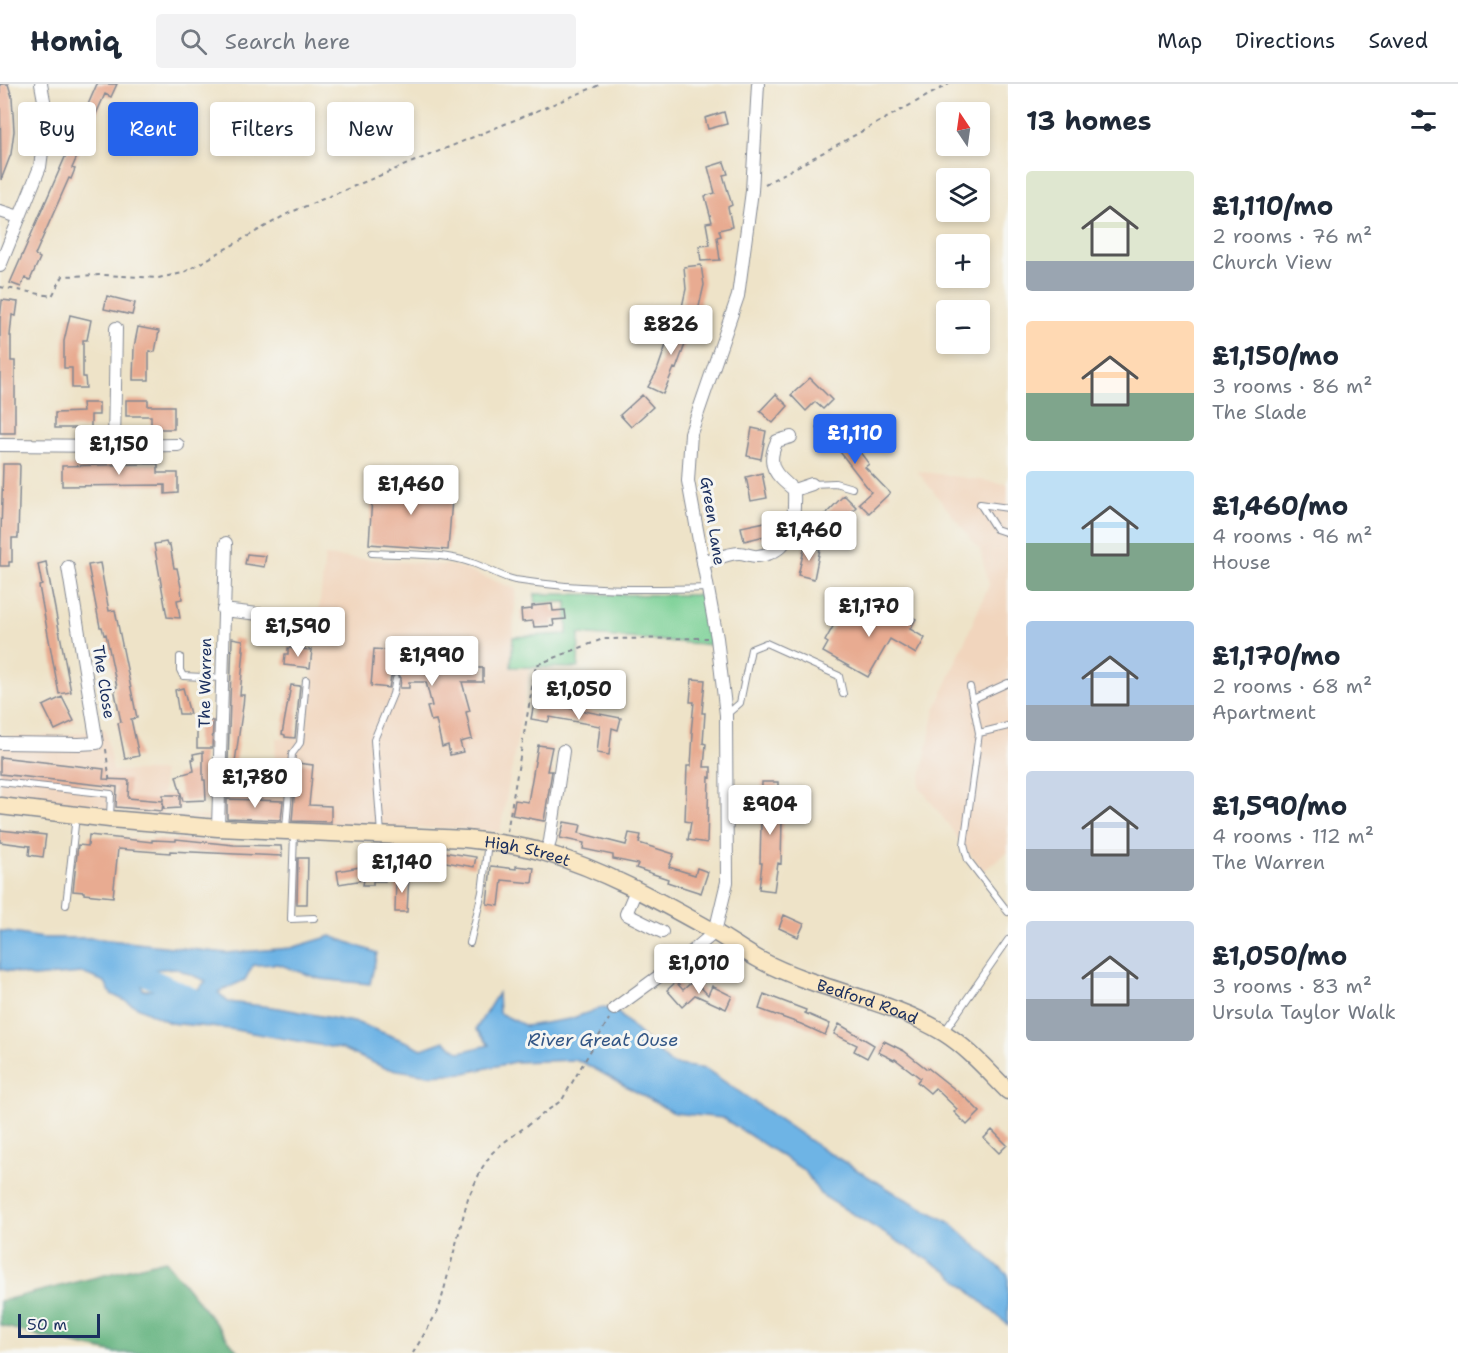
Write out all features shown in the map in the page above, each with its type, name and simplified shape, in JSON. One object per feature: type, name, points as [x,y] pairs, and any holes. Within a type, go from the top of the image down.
[{"type":"street","points":[[0,266],[40,166],[45,116],[41,84]]},
{"type":"street","name":"Green Lane","points":[[715,932],[727,882],[726,715],[717,638],[688,482],[691,433],[738,296],[752,191],[758,84]]},
{"type":"street","points":[[0,211],[20,218]]},
{"type":"street","points":[[114,446],[116,328]]},
{"type":"street","points":[[703,563],[739,553],[757,556],[774,551],[789,538],[795,519],[794,490],[772,468],[771,454],[777,441],[791,437]]},
{"type":"street","points":[[0,445],[178,445]]},
{"type":"street","points":[[794,490],[812,484]]},
{"type":"street","name":"The Warren","points":[[218,828],[226,543]]},
{"type":"street","name":"The Close","points":[[0,743],[97,743],[68,567]]},
{"type":"street","points":[[223,610],[312,620]]},
{"type":"street","points":[[546,853],[550,842],[562,751]]},
{"type":"street","name":"High Street","points":[[0,806],[110,819],[218,828],[432,836],[496,843],[546,853],[636,890],[715,932]]},
{"type":"street","points":[[636,890],[626,914],[662,932]]},
{"type":"street","points":[[614,1009],[688,955],[715,932]]},
{"type":"street","name":"Bedford Road","points":[[715,932],[760,961],[898,1012],[944,1032],[975,1058],[1008,1091]]},
{"type":"lane","points":[[812,484],[835,483],[852,488]]},
{"type":"lane","points":[[1008,508],[980,504],[996,529],[1008,533]]},
{"type":"lane","points":[[372,553],[450,557],[472,562],[511,579],[558,585],[631,590],[708,588]]},
{"type":"lane","points":[[726,715],[740,703],[751,648],[766,643],[839,676],[843,694]]},
{"type":"lane","points":[[180,657],[180,670],[183,676],[222,678]]},
{"type":"lane","points":[[381,834],[374,740],[393,693],[396,679]]},
{"type":"lane","points":[[306,680],[300,743],[292,754],[291,919],[314,918]]},
{"type":"lane","points":[[973,699],[1008,683]]},
{"type":"lane","points":[[970,687],[979,733],[964,845],[968,860],[1008,912]]},
{"type":"lane","points":[[979,733],[1008,726]]},
{"type":"lane","points":[[220,770],[239,769],[248,772],[254,778],[254,786]]},
{"type":"lane","points":[[0,782],[111,794],[110,819]]},
{"type":"lane","points":[[66,905],[76,815]]},
{"type":"lane","points":[[470,943],[496,843]]},
{"type":"lane","points":[[944,1032],[1008,940]]},
{"type":"path","points":[[0,287],[52,296],[63,276],[104,275],[158,278],[183,273],[289,213],[602,84]]},
{"type":"path","points":[[752,191],[949,84]]},
{"type":"path","points":[[496,843],[536,665],[603,639],[717,638]]},
{"type":"path","points":[[106,746],[111,794]]},
{"type":"path","points":[[413,1353],[439,1310],[468,1198],[482,1168],[492,1153],[503,1143],[562,1100],[614,1009]]},
{"type":"shaded area","points":[[917,471],[1008,484],[1008,852],[983,871],[919,786],[935,710],[989,585],[980,550]]},
{"type":"shaded area","points":[[325,556],[456,566],[516,589],[511,666],[530,668],[500,832],[454,828],[335,829],[158,816],[0,795],[0,737],[63,735],[105,729],[113,771],[163,771],[163,814],[216,818],[218,767],[273,771],[277,738],[305,739]]},
{"type":"green space","points":[[535,594],[700,595],[712,645],[579,634],[578,668],[511,667],[513,637],[567,634],[567,602],[535,603]]},
{"type":"green space","points":[[165,1260],[239,1353],[116,1353],[0,1325],[0,1301]]},
{"type":"water","name":"River Great Ouse","points":[[0,931],[43,938],[91,938],[226,953],[291,948],[331,936],[377,953],[370,984],[320,979],[278,964],[253,965],[245,980],[218,992],[228,1002],[279,1008],[358,1023],[422,1049],[444,1041],[460,1052],[489,1045],[476,1029],[498,993],[499,1013],[526,1026],[570,1019],[601,1008],[614,1009],[671,1064],[706,1069],[818,1146],[900,1196],[951,1223],[1008,1275],[1008,1325],[948,1272],[820,1194],[805,1171],[723,1118],[674,1113],[584,1063],[574,1060],[514,1062],[465,1073],[429,1075],[385,1068],[342,1049],[230,1029],[170,1023],[111,994],[105,982],[82,973],[33,977],[0,969]],"holes":[[[175,968],[206,981],[197,990],[143,990],[138,971]]]},
{"type":"building","points":[[0,84],[8,84],[12,97],[14,131],[11,154],[1,180]]},
{"type":"building","points":[[97,84],[117,84],[111,97],[105,94],[96,114],[96,102],[89,102]]},
{"type":"building","points":[[724,112],[727,124],[708,129],[705,118]]},
{"type":"building","points":[[66,156],[77,156],[72,168],[75,169],[71,179],[69,178],[35,255],[40,258],[30,280],[25,278],[21,287],[10,283]]},
{"type":"building","points":[[724,162],[728,174],[723,175],[732,205],[728,207],[732,227],[719,230],[721,236],[717,237],[720,260],[701,261],[699,246],[710,245],[706,223],[712,222],[705,196],[715,193],[708,167]]},
{"type":"building","points":[[701,265],[704,285],[698,311],[682,307],[686,289],[684,267]]},
{"type":"building","points":[[107,296],[135,303],[132,315],[104,309]]},
{"type":"building","points":[[2,300],[18,302],[16,316],[12,315],[10,336],[11,361],[15,361],[15,433],[0,433]]},
{"type":"building","points":[[70,315],[91,320],[87,340],[83,340],[83,377],[85,377],[86,388],[72,388],[72,368],[64,368],[64,341]]},
{"type":"building","points":[[673,317],[687,317],[687,339],[676,369],[674,368],[663,394],[648,387],[657,371],[666,345],[673,347]]},
{"type":"building","points":[[138,327],[159,331],[155,352],[149,351],[149,380],[133,380],[134,347]]},
{"type":"building","points":[[810,378],[832,400],[823,409],[815,402],[806,411],[791,395]]},
{"type":"building","points":[[776,394],[788,406],[773,423],[760,411]]},
{"type":"building","points":[[642,395],[653,407],[631,427],[620,415]]},
{"type":"building","points":[[126,400],[148,400],[148,406],[174,406],[174,429],[151,429],[151,416],[126,416]]},
{"type":"building","points":[[82,403],[99,403],[99,415],[91,415],[91,428],[55,428],[55,413],[83,412]]},
{"type":"building","points":[[827,418],[853,450],[856,447],[869,464],[865,467],[890,493],[869,513],[859,503],[871,492],[837,448],[835,450],[816,427]]},
{"type":"building","points":[[752,428],[766,431],[761,459],[747,456]]},
{"type":"building","points":[[3,464],[19,464],[20,466],[18,538],[12,538],[12,562],[9,562],[9,566],[0,566]]},
{"type":"building","points":[[158,464],[158,473],[178,473],[178,493],[165,494],[165,485],[62,486],[62,466]]},
{"type":"building","points":[[762,473],[767,498],[751,501],[746,477]]},
{"type":"building","points":[[373,482],[453,487],[448,550],[369,544]]},
{"type":"building","points":[[844,495],[856,507],[832,531],[820,520]]},
{"type":"building","points":[[770,521],[773,534],[744,541],[741,527]]},
{"type":"building","points":[[166,542],[170,545],[174,568],[177,568],[181,587],[182,599],[177,600],[180,618],[167,617],[154,544]]},
{"type":"building","points":[[805,546],[820,549],[814,579],[798,575]]},
{"type":"building","points":[[247,554],[266,556],[264,567],[245,564]]},
{"type":"building","points":[[46,562],[71,692],[59,694],[39,586],[42,585],[38,564]]},
{"type":"building","points":[[100,563],[109,611],[115,610],[137,718],[131,719],[139,756],[125,759],[114,688],[117,687],[106,634],[104,635],[100,627],[88,565]]},
{"type":"building","points":[[846,603],[874,618],[877,612],[894,621],[900,610],[916,619],[910,629],[925,638],[916,654],[890,639],[868,677],[823,652],[828,643],[825,641]]},
{"type":"building","points":[[552,604],[553,611],[565,610],[566,619],[553,620],[554,626],[534,627],[533,621],[522,622],[521,610],[532,609],[532,606]]},
{"type":"building","points":[[232,638],[243,640],[240,695],[244,695],[235,762],[228,762]]},
{"type":"building","points":[[288,648],[312,650],[310,668],[284,665]]},
{"type":"building","points":[[401,648],[448,648],[448,668],[483,668],[483,682],[462,682],[470,711],[466,712],[472,739],[460,742],[463,752],[450,755],[448,745],[442,747],[436,720],[431,721],[427,707],[432,706],[426,682],[409,682],[409,688],[400,688],[401,678],[395,674],[391,677],[389,688],[371,686],[374,649],[401,651]]},
{"type":"building","points":[[692,679],[705,680],[702,713],[705,713],[704,767],[711,767],[707,843],[688,840],[691,822],[685,821],[687,766],[691,766],[693,733],[691,733],[694,702],[690,702]]},
{"type":"building","points":[[291,685],[300,686],[295,738],[285,737],[282,734]]},
{"type":"building","points":[[183,688],[190,714],[179,714],[175,690]]},
{"type":"building","points":[[62,697],[74,721],[55,730],[43,706]]},
{"type":"building","points":[[535,698],[552,702],[552,705],[621,718],[618,730],[612,728],[609,755],[597,753],[600,726],[550,717],[548,722],[531,719]]},
{"type":"building","points":[[197,720],[213,721],[212,748],[197,748]]},
{"type":"building","points":[[538,745],[552,747],[547,771],[552,771],[544,821],[512,815],[515,800],[528,802]]},
{"type":"building","points":[[203,752],[206,800],[183,801],[176,776],[194,771],[193,754]]},
{"type":"building","points":[[0,757],[104,769],[103,779],[129,780],[128,798],[163,801],[163,795],[180,795],[180,808],[164,809],[163,802],[162,811],[116,807],[117,787],[0,774]]},
{"type":"building","points":[[297,763],[313,765],[309,805],[331,806],[331,822],[292,821]]},
{"type":"building","points":[[762,782],[778,782],[778,820],[782,820],[781,864],[778,863],[774,891],[759,889],[762,863],[760,863]]},
{"type":"building","points":[[227,799],[283,801],[281,820],[227,818]]},
{"type":"building","points":[[564,822],[581,825],[579,833],[626,845],[629,833],[641,835],[639,843],[674,854],[669,867],[695,875],[697,868],[708,872],[701,893],[667,882],[668,879],[636,868],[638,864],[613,859],[613,855],[583,849],[584,843],[560,838]]},
{"type":"building","points":[[0,830],[46,835],[43,857],[29,855],[30,846],[0,842]]},
{"type":"building","points":[[89,835],[152,842],[152,840],[176,841],[176,839],[234,845],[281,846],[282,856],[118,849],[113,897],[84,894],[84,892],[73,891],[78,845],[88,846]]},
{"type":"building","points":[[430,850],[476,857],[474,867],[428,859]]},
{"type":"building","points":[[298,858],[308,858],[307,904],[297,904]]},
{"type":"building","points":[[365,861],[374,861],[374,868],[386,868],[385,881],[373,881],[373,885],[363,885],[364,880],[339,884],[337,871],[365,866]]},
{"type":"building","points":[[491,866],[516,869],[516,866],[534,868],[532,883],[502,880],[499,906],[487,904]]},
{"type":"building","points":[[396,876],[409,876],[407,912],[395,912]]},
{"type":"building","points":[[784,915],[804,924],[798,937],[779,928]]},
{"type":"building","points":[[694,980],[708,995],[712,986],[732,996],[726,1009],[695,995],[682,1007],[667,990],[676,982],[683,990]]},
{"type":"building","points":[[764,994],[806,1010],[805,1013],[830,1024],[825,1035],[759,1009]]},
{"type":"building","points":[[839,1024],[874,1045],[867,1058],[854,1051],[857,1045],[834,1034]]},
{"type":"building","points":[[884,1041],[904,1051],[928,1068],[980,1112],[967,1125],[954,1112],[957,1109],[935,1088],[930,1093],[917,1082],[920,1078],[895,1059],[878,1052]]},
{"type":"building","points":[[992,1130],[1007,1145],[999,1153],[984,1138]]},
{"type":"waterway","name":"River Great Ouse","points":[[114,961],[199,1001]]}]
